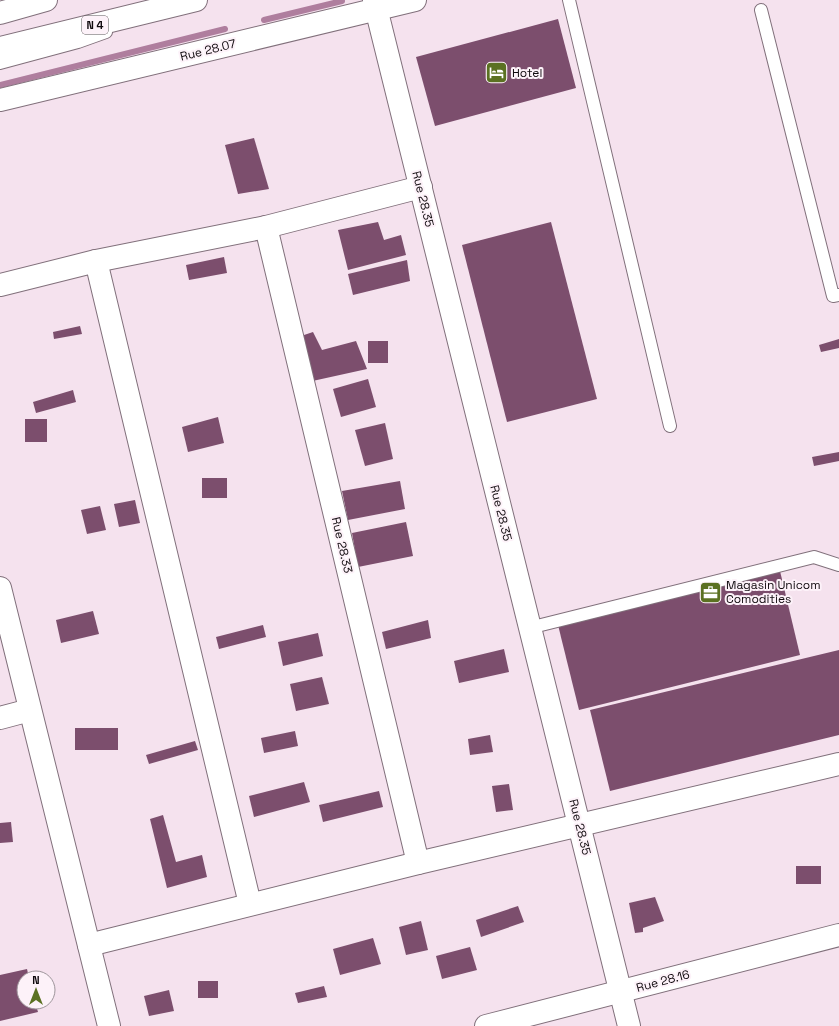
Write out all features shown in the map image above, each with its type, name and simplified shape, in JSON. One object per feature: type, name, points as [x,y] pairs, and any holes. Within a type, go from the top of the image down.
[{"type":"main road","points":[[0,13],[46,0]]},
{"type":"main road","name":"Rue 28.07","points":[[0,100],[375,4],[415,0]]},
{"type":"main road","name":"N 4","points":[[0,48],[192,1]]},
{"type":"main road","name":"Rue 28.35","points":[[375,4],[529,628],[630,1026]]},
{"type":"main road","points":[[0,285],[96,261],[266,227],[421,187]]},
{"type":"main road","name":"Rue 28.33","points":[[266,227],[418,863]]},
{"type":"main road","points":[[96,261],[250,904]]},
{"type":"main road","points":[[0,588],[109,1026]]},
{"type":"main road","points":[[0,718],[30,710]]},
{"type":"main road","points":[[89,944],[579,824],[839,764]]},
{"type":"main road","name":"Rue 28.16","points":[[486,1026],[839,935]]},
{"type":"lane","points":[[569,0],[670,426]]},
{"type":"lane","points":[[0,64],[78,42],[192,1]]},
{"type":"lane","points":[[761,10],[833,296],[839,295]]},
{"type":"lane","points":[[529,628],[814,557],[839,565]]},
{"type":"building","name":"Hotel","points":[[558,19],[576,88],[435,126],[416,57]]},
{"type":"building","points":[[254,138],[269,189],[238,194],[225,145]]},
{"type":"building","points":[[378,222],[384,240],[401,235],[406,255],[348,270],[338,230]]},
{"type":"building","points":[[551,222],[597,399],[507,422],[462,245]]},
{"type":"building","points":[[224,257],[227,273],[189,280],[186,265]]},
{"type":"building","points":[[407,260],[410,281],[353,295],[348,274]]},
{"type":"building","points":[[80,326],[82,334],[54,339],[53,332]]},
{"type":"building","points":[[313,332],[322,350],[356,341],[367,369],[308,382],[298,337]]},
{"type":"building","points":[[839,339],[839,348],[821,352],[819,345]]},
{"type":"building","points":[[368,341],[388,341],[388,363],[368,363]]},
{"type":"building","points":[[368,379],[376,407],[341,417],[333,389]]},
{"type":"building","points":[[73,390],[76,402],[36,413],[33,402]]},
{"type":"building","points":[[218,417],[224,443],[188,452],[182,427]]},
{"type":"building","points":[[25,419],[47,419],[47,442],[25,442]]},
{"type":"building","points":[[385,423],[393,459],[365,466],[355,430]]},
{"type":"building","points":[[839,452],[839,461],[814,466],[812,457]]},
{"type":"building","points":[[202,478],[227,478],[227,498],[202,498]]},
{"type":"building","points":[[400,481],[405,509],[348,520],[342,491]]},
{"type":"building","points":[[135,500],[140,523],[119,527],[114,504]]},
{"type":"building","points":[[100,506],[106,530],[87,534],[81,510]]},
{"type":"building","points":[[406,522],[413,556],[358,567],[352,533]]},
{"type":"building","points":[[780,571],[800,655],[579,710],[558,625]]},
{"type":"building","points":[[93,611],[99,634],[61,643],[56,620]]},
{"type":"building","points":[[428,620],[431,638],[386,649],[382,632]]},
{"type":"building","points":[[263,625],[266,637],[219,649],[216,637]]},
{"type":"building","points":[[318,633],[323,656],[283,666],[278,642]]},
{"type":"building","points":[[504,649],[509,672],[459,683],[454,661]]},
{"type":"building","points":[[839,650],[839,735],[610,791],[590,710]]},
{"type":"building","points":[[322,677],[329,704],[296,711],[290,684]]},
{"type":"building","points":[[75,728],[118,728],[118,750],[75,750]]},
{"type":"building","points":[[295,731],[298,746],[264,753],[261,738]]},
{"type":"building","points":[[490,735],[493,752],[470,755],[468,739]]},
{"type":"building","points":[[195,741],[198,750],[149,764],[146,755]]},
{"type":"building","points":[[304,782],[310,802],[254,817],[249,796]]},
{"type":"building","points":[[509,784],[513,810],[496,812],[492,786]]},
{"type":"building","points":[[379,791],[383,807],[323,822],[319,805]]},
{"type":"building","points":[[163,815],[176,862],[202,855],[207,877],[167,888],[150,819]]},
{"type":"building","points":[[11,822],[13,842],[0,843],[0,823]]},
{"type":"building","points":[[796,866],[821,866],[821,884],[796,884]]},
{"type":"building","points":[[655,897],[664,921],[643,928],[643,932],[635,933],[629,903]]},
{"type":"building","points":[[518,906],[524,922],[481,937],[476,920]]},
{"type":"building","points":[[421,921],[428,950],[406,955],[399,927]]},
{"type":"building","points":[[373,938],[381,964],[340,975],[333,949]]},
{"type":"building","points":[[470,947],[477,970],[442,979],[436,956]]},
{"type":"building","points":[[16,971],[16,1010],[37,1010],[38,1012],[0,1021],[0,975]]},
{"type":"building","points":[[198,981],[218,981],[218,998],[198,998]]},
{"type":"building","points":[[324,986],[327,997],[298,1003],[295,993]]},
{"type":"building","points":[[169,990],[174,1011],[149,1016],[144,996]]},
{"type":"waterway","points":[[264,20],[342,1]]},
{"type":"waterway","points":[[0,85],[225,29]]},
{"type":"place","name":"Hotel","points":[[496,73]]},
{"type":"place","name":"Magasin Unicom Comodities","points":[[711,592]]}]
